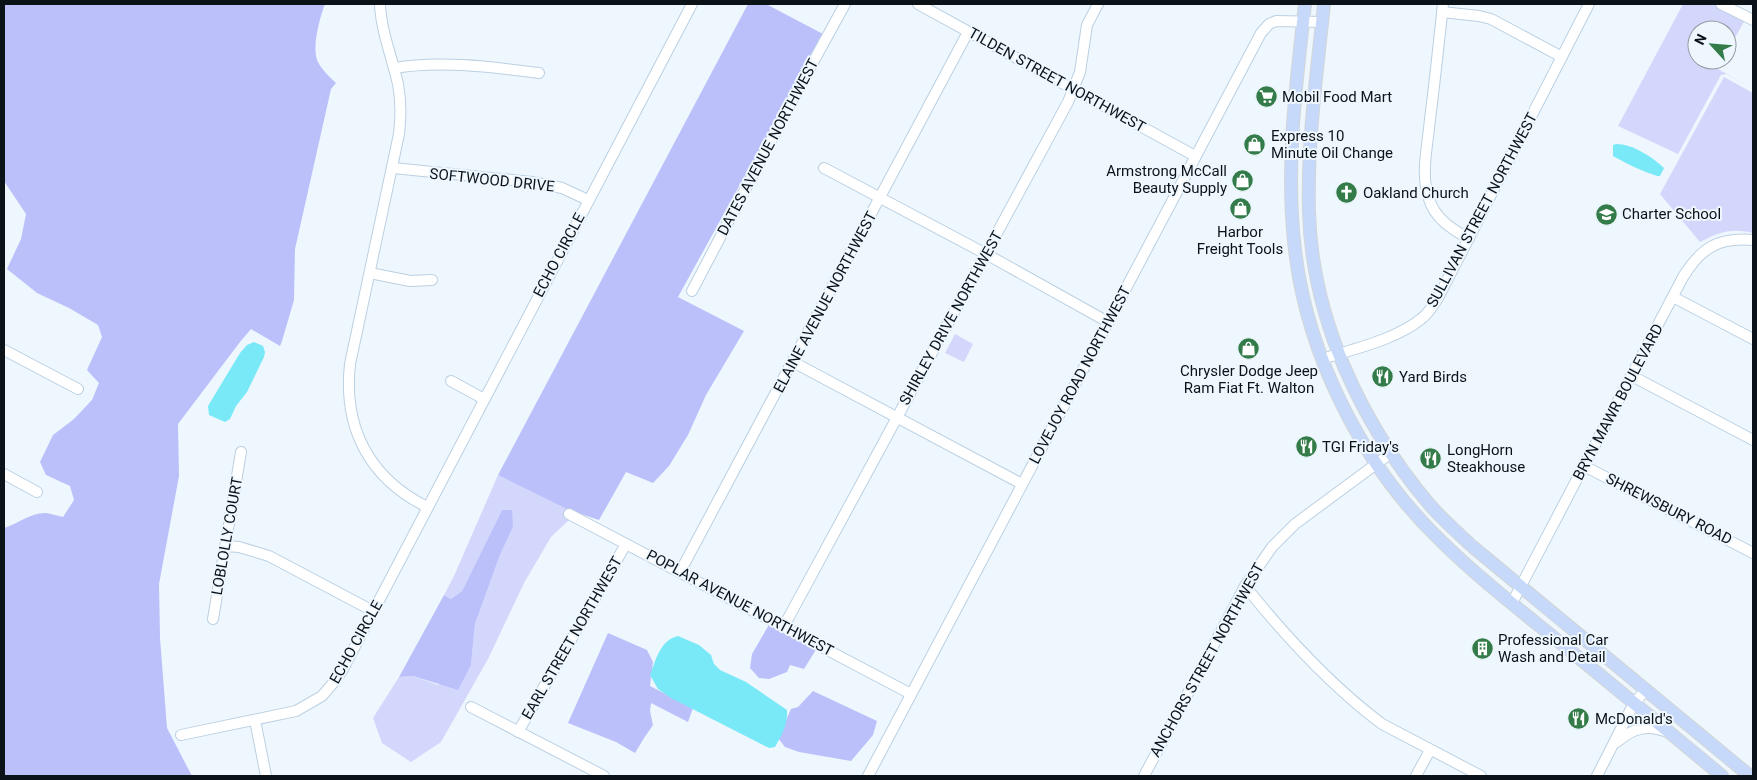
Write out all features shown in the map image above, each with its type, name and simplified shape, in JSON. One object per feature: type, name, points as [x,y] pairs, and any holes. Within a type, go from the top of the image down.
[{"type":"main road","points":[[1305,4],[1292,137],[1290,197],[1292,224],[1297,270],[1307,314],[1322,359],[1340,400],[1377,463],[1402,498],[1437,538],[1512,603],[1722,776]]},
{"type":"main road","points":[[1324,4],[1310,147],[1308,182],[1310,222],[1314,257],[1323,301],[1339,353],[1362,405],[1408,478],[1447,523],[1472,547],[1750,776]]},
{"type":"main road","points":[[1292,224],[1310,222]]},
{"type":"street","points":[[380,4],[382,22],[398,85],[401,117],[400,134],[350,364],[348,394],[350,410],[362,445],[375,467],[404,494],[427,508]]},
{"type":"street","name":"ECHO CIRCLE","points":[[181,735],[296,711],[322,696],[342,671],[692,4]]},
{"type":"street","name":"DATES AVENUE NORTHWEST","points":[[692,291],[845,4]]},
{"type":"street","name":"TILDEN STREET NORTHWEST","points":[[918,4],[1195,156]]},
{"type":"street","name":"SHIRLEY DRIVE NORTHWEST","points":[[784,626],[1074,90],[1080,72],[1087,25],[1098,4]]},
{"type":"street","name":"SULLIVAN STREET NORTHWEST","points":[[1322,359],[1406,330],[1422,318],[1438,298],[1589,4]]},
{"type":"street","points":[[1721,4],[1753,20]]},
{"type":"street","points":[[1469,239],[1450,228],[1437,214],[1428,198],[1426,187],[1427,155],[1442,8],[1491,19],[1562,57]]},
{"type":"street","name":"LOVEJOY ROAD NORTHWEST","points":[[868,776],[1260,33],[1269,24],[1276,21],[1322,22]]},
{"type":"street","name":"ELAINE AVENUE NORTHWEST","points":[[680,572],[968,32]]},
{"type":"street","points":[[394,68],[420,64],[443,64],[539,73]]},
{"type":"street","name":"SOFTWOOD DRIVE","points":[[393,168],[542,183],[562,188],[588,200]]},
{"type":"street","points":[[824,168],[986,254],[1108,322]]},
{"type":"street","name":"BRYN MAWR BOULEVARD","points":[[1512,603],[1693,261],[1704,252],[1723,242],[1742,239],[1753,240]]},
{"type":"street","points":[[370,273],[410,281],[432,280]]},
{"type":"street","points":[[1673,297],[1753,339]]},
{"type":"street","points":[[4,350],[78,389]]},
{"type":"street","points":[[793,362],[1022,484]]},
{"type":"street","points":[[1632,376],[1753,440]]},
{"type":"street","points":[[451,381],[484,399]]},
{"type":"street","name":"LOBLOLLY COURT","points":[[213,620],[241,452]]},
{"type":"street","name":"ANCHORS STREET NORTHWEST","points":[[1144,776],[1245,586],[1263,558],[1283,535],[1312,510],[1352,484],[1391,453]]},
{"type":"street","name":"SHREWSBURY ROAD","points":[[1584,466],[1753,553]]},
{"type":"street","points":[[4,474],[37,492]]},
{"type":"street","name":"POPLAR AVENUE NORTHWEST","points":[[569,514],[911,694]]},
{"type":"street","name":"EARL STREET NORTHWEST","points":[[518,732],[626,544]]},
{"type":"street","points":[[226,546],[239,547],[269,556],[373,611]]},
{"type":"street","points":[[1245,586],[1312,663],[1367,713],[1387,727],[1481,776]]},
{"type":"street","points":[[1597,776],[1634,703],[1646,690]]},
{"type":"street","points":[[471,707],[604,776]]},
{"type":"street","points":[[255,720],[266,776]]},
{"type":"street","points":[[1614,744],[1626,734],[1641,728],[1659,729],[1671,734]]},
{"type":"street","points":[[1416,776],[1430,750]]},
{"type":"shaded area","points":[[4,4],[325,4],[317,33],[315,49],[318,62],[336,83],[331,89],[295,249],[294,300],[282,341],[280,346],[251,329],[178,424],[179,476],[159,584],[160,638],[167,728],[192,776],[4,776],[4,528],[41,513],[63,517],[74,500],[70,486],[46,475],[40,462],[53,435],[74,419],[92,400],[99,383],[87,370],[102,337],[98,325],[69,308],[37,293],[7,269],[21,239],[26,214],[4,181]]},
{"type":"shaded area","points":[[748,4],[766,4],[823,34],[678,297],[744,331],[706,395],[688,435],[669,466],[653,483],[626,472],[599,520],[569,510],[498,475]]},
{"type":"shaded area","points":[[1683,4],[1713,4],[1745,20],[1737,34],[1737,20],[1687,20],[1687,70],[1720,70],[1753,89],[1726,74],[1721,75],[1678,154],[1618,126]]},
{"type":"shaded area","points":[[1724,77],[1753,93],[1753,233],[1725,232],[1700,242],[1660,194]]},
{"type":"shaded area","points":[[1613,145],[1629,146],[1654,160],[1664,168],[1660,176],[1640,170],[1613,156]]},
{"type":"shaded area","points":[[955,334],[973,344],[964,362],[945,353]]},
{"type":"shaded area","points":[[254,342],[263,346],[265,352],[247,392],[236,406],[230,419],[225,422],[209,415],[208,406],[240,353],[247,345]]},
{"type":"shaded area","points":[[498,475],[576,513],[567,509],[564,515],[570,519],[551,537],[524,583],[488,659],[441,742],[411,762],[382,743],[373,718],[399,677],[413,676],[438,685],[471,665],[475,624],[500,555],[513,527],[502,510],[462,591],[451,599],[444,595]]},
{"type":"shaded area","points":[[502,510],[512,510],[513,527],[500,555],[475,624],[471,665],[458,690],[413,676],[399,677],[444,595],[451,599],[462,591]]},
{"type":"shaded area","points":[[770,623],[817,648],[804,669],[790,665],[787,672],[769,679],[759,678],[750,668],[752,654]]},
{"type":"shaded area","points":[[608,633],[647,650],[653,662],[650,686],[693,708],[688,722],[651,703],[650,711],[653,725],[635,753],[616,742],[568,723]]},
{"type":"shaded area","points":[[678,636],[699,645],[711,655],[714,664],[720,670],[746,682],[787,710],[785,725],[775,747],[769,748],[671,698],[658,689],[650,675],[654,663],[663,646],[672,638]]},
{"type":"shaded area","points":[[813,691],[877,721],[873,735],[851,761],[799,752],[785,747],[778,738],[791,709],[798,707]]},
{"type":"place","name":"Mobil Food Mart","points":[[1266,97]]},
{"type":"place","name":"Express 10 Minute Oil Change","points":[[1255,145]]},
{"type":"place","name":"Armstrong McCall Beauty Supply","points":[[1243,180]]},
{"type":"place","name":"Oakland Church","points":[[1347,193]]},
{"type":"place","name":"Harbor Freight Tools","points":[[1240,209]]},
{"type":"place","name":"Charter School","points":[[1606,214]]},
{"type":"place","name":"Chrysler Dodge Jeep Ram Fiat Ft. Walton","points":[[1249,348]]},
{"type":"place","name":"Yard Birds","points":[[1383,377]]},
{"type":"place","name":"TGI Friday's","points":[[1306,447]]},
{"type":"place","name":"LongHorn Steakhouse","points":[[1431,459]]},
{"type":"place","name":"Professional Car Wash and Detail","points":[[1482,649]]},
{"type":"place","name":"McDonald's","points":[[1579,719]]}]
